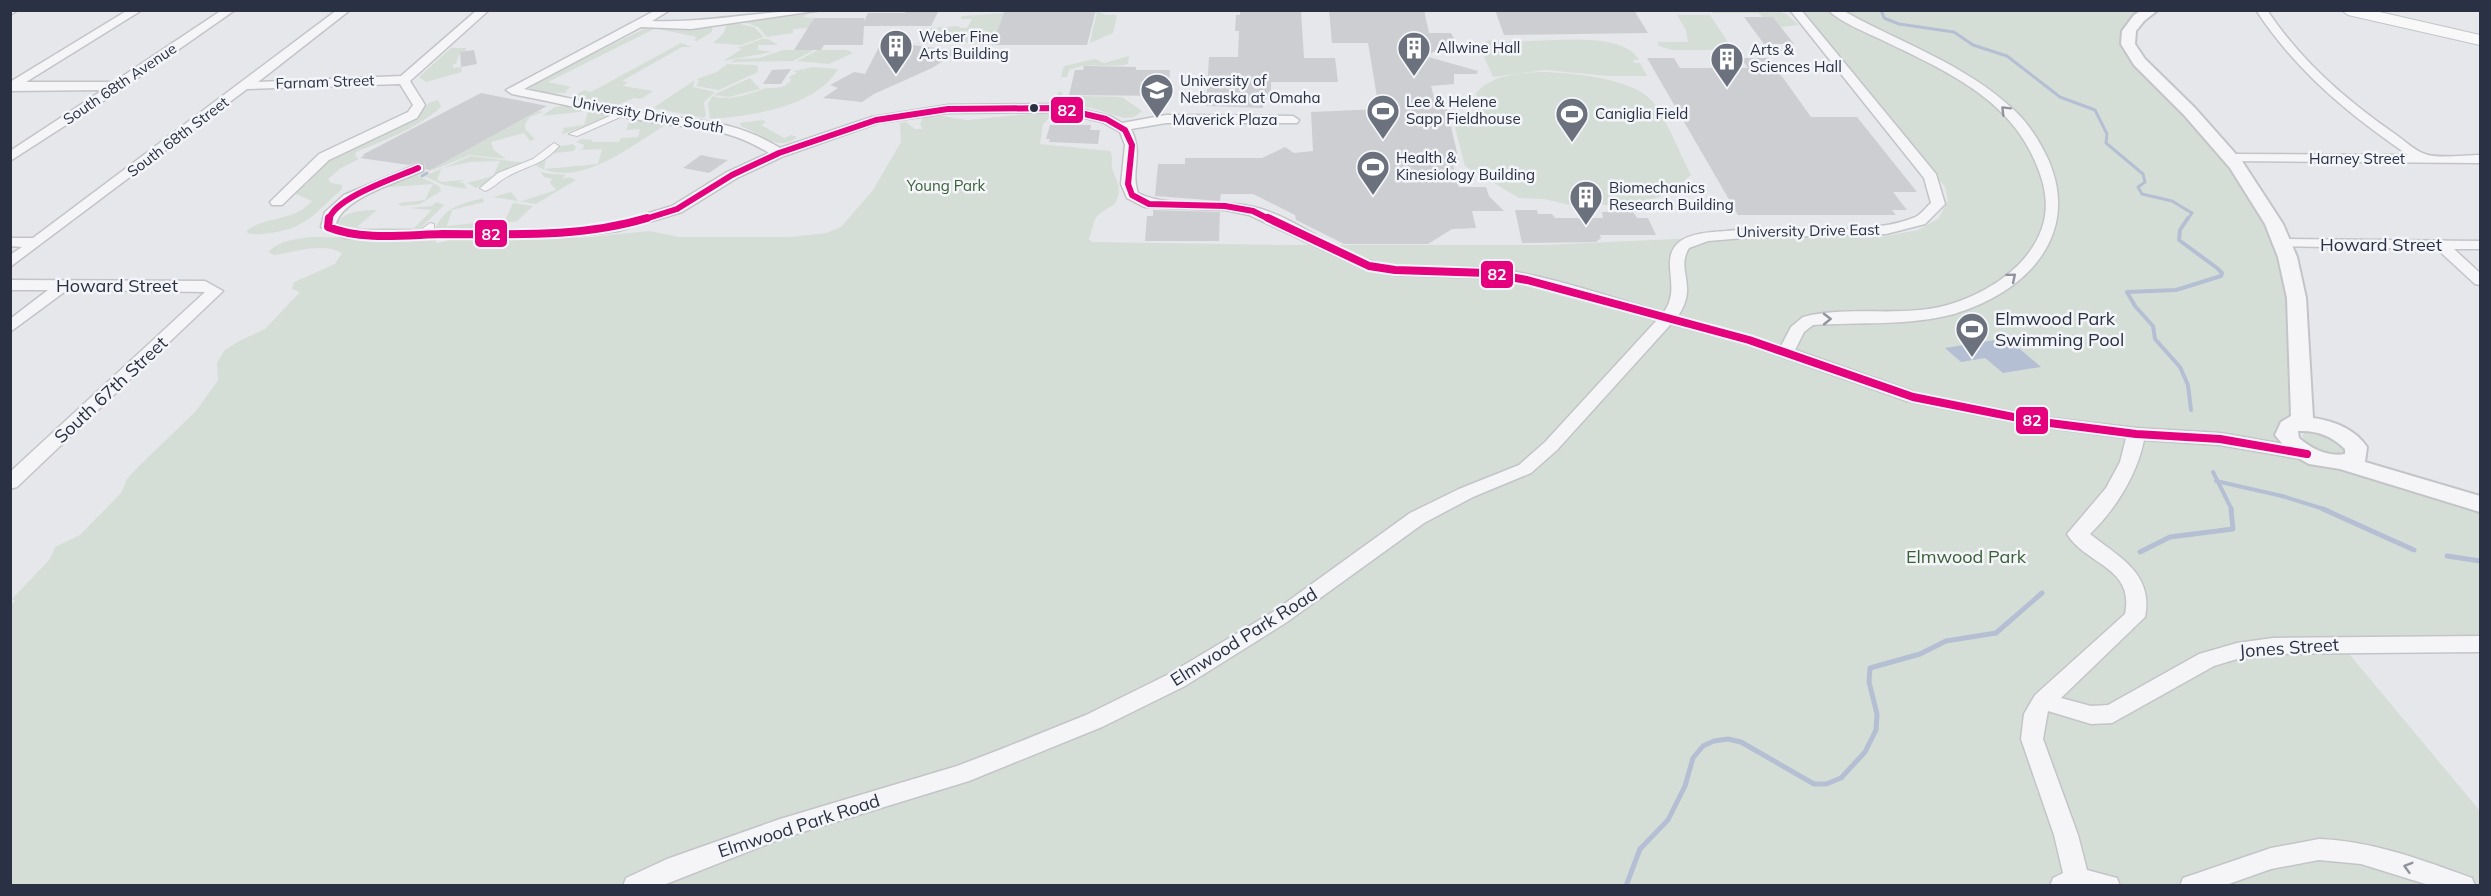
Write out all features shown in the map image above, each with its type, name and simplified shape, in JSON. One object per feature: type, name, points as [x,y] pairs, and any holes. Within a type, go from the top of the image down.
[{"type":"main road","points":[[2348,10],[2476,41]]},
{"type":"street","points":[[11,86],[137,10]]},
{"type":"street","name":"South 68th Avenue","points":[[10,157],[230,10]]},
{"type":"street","name":"South 68th Street","points":[[10,263],[345,10]]},
{"type":"street","points":[[277,202],[324,158],[417,111],[418,100],[404,80],[484,10]]},
{"type":"street","points":[[641,24],[651,10]]},
{"type":"street","points":[[641,24],[665,10]]},
{"type":"street","points":[[641,24],[690,26],[817,10]]},
{"type":"street","name":"University Drive East","points":[[1669,317],[1681,296],[1676,265],[1678,255],[1685,243],[1694,238],[1728,232],[1883,231],[1922,222],[1939,206],[1940,193],[1931,177],[1795,10]]},
{"type":"street","points":[[1786,352],[1797,330],[1809,320],[1932,314],[1949,311],[1995,291],[2023,268],[2040,248],[2053,214],[2050,182],[2041,156],[2026,132],[2004,108],[1976,85],[1946,66],[1833,10]]},
{"type":"street","points":[[418,168],[349,198],[333,211],[327,223],[333,230],[345,234],[426,231],[576,233],[633,224],[677,209],[732,175],[779,153],[876,120],[948,109],[1070,109],[1098,116],[1120,127],[1129,135],[1132,145],[1129,190],[1143,202],[1160,206],[1223,206],[1253,211],[1354,260],[1381,269],[1505,275],[1669,317],[1786,352],[1913,397],[2005,417],[2136,434],[2220,439],[2281,437],[2302,419],[2299,397],[2296,291],[2281,243],[2259,197],[2233,158],[2130,50],[2129,31],[2139,18],[2152,10]]},
{"type":"street","points":[[2261,10],[2283,44],[2323,86],[2423,159]]},
{"type":"street","name":"University Drive South","points":[[641,24],[512,90],[725,127],[751,136],[779,153]]},
{"type":"street","name":"Farnam Street","points":[[245,86],[322,81],[404,80]]},
{"type":"street","points":[[11,86],[118,86]]},
{"type":"street","points":[[574,134],[629,112]]},
{"type":"street","name":"Maverick Plaza","points":[[1120,127],[1166,120],[1293,120]]},
{"type":"street","points":[[485,188],[502,175],[537,161],[554,146]]},
{"type":"street","name":"Harney Street","points":[[2233,158],[2481,159]]},
{"type":"street","points":[[10,242],[37,243]]},
{"type":"street","name":"Howard Street","points":[[2281,243],[2481,244]]},
{"type":"street","points":[[2441,245],[2481,281]]},
{"type":"street","name":"Howard Street","points":[[10,285],[205,286],[215,291],[212,296]]},
{"type":"street","points":[[10,327],[62,286]]},
{"type":"street","name":"South 67th Street","points":[[10,483],[212,296]]},
{"type":"street","name":"Elmwood Park Road","points":[[635,885],[676,867],[780,829],[961,774],[1007,757],[1094,721],[1177,680],[1280,617],[1417,518],[1466,492],[1525,469],[1551,446],[1669,317]]},
{"type":"street","points":[[2300,374],[2312,405],[2349,454]]},
{"type":"street","points":[[2290,427],[2311,424],[2332,430]]},
{"type":"street","points":[[2290,427],[2290,441],[2307,454]]},
{"type":"street","points":[[2108,885],[2069,882],[2066,835],[2032,739],[2035,714],[2043,701],[2135,617],[2139,606],[2139,596],[2132,581],[2077,534],[2086,529],[2123,474],[2131,460],[2136,434]]},
{"type":"street","points":[[2220,439],[2307,454],[2349,454],[2480,503]]},
{"type":"street","name":"Jones Street","points":[[2043,701],[2091,715],[2112,714],[2207,660],[2237,651],[2272,646],[2481,644]]},
{"type":"street","points":[[2192,885],[2286,854],[2318,850],[2367,856],[2463,885]]},
{"type":"green space","points":[[1097,11],[1106,15],[1117,15],[1113,33],[1090,43]]},
{"type":"green space","points":[[1711,11],[1780,12],[1799,25],[1781,27],[1773,17],[1763,17],[1758,13],[1713,13]]},
{"type":"green space","points":[[1802,11],[2143,11],[2125,23],[2121,34],[2124,51],[2136,67],[2178,106],[2230,162],[2265,221],[2286,291],[2288,351],[2295,414],[2276,432],[2292,453],[2480,507],[2480,637],[2335,637],[2480,811],[2480,885],[11,885],[10,606],[15,601],[12,599],[50,559],[55,547],[80,535],[121,493],[127,479],[138,467],[196,411],[218,380],[217,363],[224,351],[265,329],[300,292],[292,289],[294,282],[335,264],[342,253],[326,248],[274,255],[268,252],[278,245],[312,237],[435,238],[436,243],[458,237],[539,235],[578,238],[650,231],[678,237],[790,237],[826,233],[841,227],[873,190],[901,142],[900,123],[906,122],[915,129],[923,129],[920,125],[923,117],[942,116],[967,120],[1040,113],[1048,114],[1050,117],[1043,124],[1040,144],[1110,151],[1119,191],[1115,204],[1096,217],[1089,239],[1092,242],[1545,245],[1718,237],[1881,237],[1918,230],[1939,218],[1948,200],[1945,187]]},
{"type":"green space","points":[[1004,13],[992,45],[975,45],[979,34],[973,45],[961,40],[958,35],[940,37],[939,41],[943,43],[915,44],[924,42],[931,28],[959,26],[967,28],[972,19],[960,19],[962,16]]},
{"type":"green space","points":[[809,14],[803,17],[814,18],[808,28],[793,29],[793,33],[767,37],[758,27],[744,22]]},
{"type":"green space","points":[[1677,15],[1710,15],[1733,50],[1671,50],[1657,45],[1659,44],[1657,42],[1688,42],[1686,30]]},
{"type":"green space","points":[[735,23],[754,27],[764,37],[741,45],[713,43],[723,34],[727,25]]},
{"type":"green space","points":[[646,28],[654,29],[548,82],[571,87],[565,91],[568,92],[549,93],[529,88],[532,83]]},
{"type":"green space","points":[[659,28],[712,28],[712,32],[697,41],[694,40],[697,37],[658,29],[654,32]]},
{"type":"green space","points":[[768,39],[778,45],[758,45],[758,50],[772,52],[723,61],[742,49],[737,48]]},
{"type":"green space","points":[[1489,40],[1592,40],[1612,43],[1628,49],[1639,60],[1633,60],[1634,63],[1640,63],[1647,76],[1608,76],[1545,70],[1493,77],[1484,57],[1488,55],[1485,42]]},
{"type":"green space","points":[[681,43],[692,47],[682,47],[622,81],[628,82],[623,86],[653,91],[641,99],[634,98],[617,105],[632,107],[629,109],[572,97],[584,90],[591,92]]},
{"type":"green space","points":[[451,48],[466,48],[466,51],[460,52],[456,64],[453,64],[453,68],[461,67],[462,72],[426,82],[419,77]]},
{"type":"green space","points":[[783,50],[814,50],[793,61],[730,62],[736,59],[759,58]]},
{"type":"green space","points":[[818,50],[848,50],[853,53],[829,64],[797,61]]},
{"type":"green space","points":[[1129,56],[1128,64],[1076,67],[1069,70],[1067,77],[1061,77],[1064,66],[1095,59],[1104,63]]},
{"type":"green space","points":[[727,64],[757,65],[758,72],[719,90],[696,86],[699,81],[697,79],[717,72]]},
{"type":"green space","points":[[813,67],[838,69],[828,82],[799,101],[763,112],[710,119],[708,104],[712,96],[732,98],[766,88],[785,86],[791,80],[789,77],[797,73],[793,71],[803,69],[805,73],[804,69]]},
{"type":"green space","points":[[1539,72],[1565,73],[1613,81],[1640,91],[1660,112],[1691,175],[1669,194],[1634,204],[1574,206],[1544,199],[1519,198],[1465,166],[1452,116],[1479,116],[1476,93],[1490,82],[1513,75]]},
{"type":"green space","points":[[750,78],[760,89],[729,97],[713,95]]},
{"type":"green space","points":[[695,80],[693,87],[715,92],[704,102],[706,116],[704,118],[653,108]]},
{"type":"green space","points":[[1059,91],[1063,93],[1061,97],[1065,100],[1082,96],[1122,97],[1142,111],[1134,117],[1124,118],[1092,108],[1060,104],[1056,97]]},
{"type":"green space","points":[[438,100],[441,107],[422,121],[401,133],[356,152],[355,156],[359,159],[341,168],[328,179],[331,183],[342,185],[342,189],[310,218],[283,231],[257,234],[246,232],[260,223],[288,216],[305,208],[312,201],[296,194],[298,189],[306,185],[332,156],[410,120],[423,111],[429,103]]},
{"type":"green space","points":[[563,106],[587,111],[542,116],[555,107]]},
{"type":"green space","points":[[538,111],[543,112],[530,117],[525,124],[526,130],[535,139],[530,141],[524,133],[491,142],[494,150],[506,159],[470,155],[427,171]]},
{"type":"green space","points":[[588,111],[611,116],[563,134],[561,132],[564,131],[563,128],[584,125]]},
{"type":"green space","points":[[630,120],[664,126],[619,154],[602,163],[585,170],[568,173],[551,172],[545,169],[598,164],[602,149],[578,150],[583,149],[584,145],[576,142],[581,139],[592,140],[592,142],[619,142],[621,138],[638,137],[640,129],[626,130]]},
{"type":"green space","points":[[763,120],[766,122],[761,125],[784,138],[791,135],[797,137],[783,143],[776,142],[741,126],[740,123]]},
{"type":"green space","points":[[573,144],[576,147],[574,151],[547,154],[544,169],[535,165],[554,147]]},
{"type":"green space","points":[[471,156],[526,163],[476,188],[467,183],[493,176],[500,161],[470,162],[444,168]]},
{"type":"green space","points":[[442,168],[437,180],[442,182],[464,180],[459,183],[464,183],[467,189],[444,185],[424,176]]},
{"type":"green space","points":[[540,171],[566,175],[562,179],[570,177],[576,180],[536,204],[521,201],[556,190],[550,183],[552,179],[544,177]]},
{"type":"green space","points":[[414,174],[439,186],[441,191],[420,204],[401,206],[398,203],[425,200],[433,184],[377,188]]},
{"type":"green space","points":[[511,192],[518,201],[493,197]]},
{"type":"green space","points":[[483,198],[484,202],[452,210],[447,226],[505,220],[513,203],[533,206],[517,221],[491,225],[491,229],[435,229],[444,215],[455,207]]},
{"type":"green space","points":[[437,202],[444,205],[420,229],[412,231],[353,231],[340,226],[338,222],[350,213],[377,210],[358,226],[359,228],[414,228],[432,210],[408,208],[431,206]]},
{"type":"green space","points":[[2316,432],[2331,436],[2345,448],[2344,452],[2326,454],[2309,446],[2302,436],[2304,433]]},
{"type":"water","points":[[2007,338],[2041,367],[2003,373],[1985,358],[1961,362],[1945,348]]},
{"type":"building","points":[[907,10],[939,10],[931,26],[864,26],[863,45],[824,45],[821,50],[794,50],[814,18],[864,18],[864,21],[868,13],[905,13]]},
{"type":"building","points":[[1005,10],[1096,10],[1087,45],[992,45]]},
{"type":"building","points":[[1240,10],[1301,10],[1304,58],[1335,58],[1338,82],[1271,82],[1271,95],[1263,102],[1263,108],[1206,106],[1209,57],[1238,57],[1239,31],[1235,31],[1236,15],[1240,15]]},
{"type":"building","points":[[1329,10],[1424,10],[1429,33],[1451,33],[1456,42],[1425,56],[1478,71],[1477,74],[1454,74],[1454,84],[1431,86],[1437,109],[1447,109],[1459,161],[1452,161],[1459,187],[1486,187],[1489,196],[1504,211],[1472,211],[1476,228],[1452,229],[1428,244],[1344,244],[1296,220],[1295,215],[1253,194],[1221,194],[1220,201],[1155,196],[1158,164],[1185,164],[1185,158],[1262,158],[1285,147],[1294,153],[1313,151],[1311,112],[1379,109],[1368,43],[1332,43]]},
{"type":"building","points":[[1495,10],[1634,10],[1648,33],[1504,35]]},
{"type":"building","points":[[1744,17],[1773,17],[1794,44],[1764,44]]},
{"type":"building","name":"Weber Fine Arts Building","points":[[882,41],[959,51],[932,68],[874,94],[862,102],[823,98],[838,88],[830,85],[854,72],[865,74]]},
{"type":"building","points":[[474,50],[477,64],[461,67],[460,52]]},
{"type":"building","points":[[1647,58],[1674,58],[1680,68],[1748,68],[1741,58],[1769,58],[1811,117],[1857,117],[1917,192],[1893,192],[1907,210],[1892,210],[1896,215],[1738,215]]},
{"type":"building","points":[[1084,66],[1170,70],[1168,96],[1069,95],[1075,70],[1083,70]]},
{"type":"building","points":[[791,69],[781,84],[763,84],[772,70]]},
{"type":"building","points":[[481,93],[547,106],[430,170],[425,169],[425,164],[418,162],[409,165],[360,158],[365,155],[362,155]]},
{"type":"building","points":[[1050,125],[1091,125],[1090,130],[1100,130],[1098,144],[1049,142],[1050,139],[1046,139]]},
{"type":"building","points":[[701,155],[728,160],[709,173],[683,168]]},
{"type":"building","points":[[1153,210],[1220,212],[1219,241],[1145,241],[1147,216],[1153,216]]},
{"type":"building","name":"Biomechanics Research Building","points":[[1515,210],[1537,210],[1538,214],[1552,214],[1555,218],[1603,218],[1602,212],[1633,212],[1637,218],[1648,218],[1656,235],[1600,235],[1601,238],[1596,242],[1522,243]]},
{"type":"waterway","points":[[1881,10],[1884,18],[1899,24],[1954,32],[1973,45],[2007,56],[2060,97],[2095,110],[2107,134],[2106,143],[2143,174],[2145,182],[2138,187],[2142,194],[2172,201],[2192,213],[2187,220]]},
{"type":"waterway","points":[[422,176],[427,173]]},
{"type":"waterway","points":[[2188,218],[2180,230],[2179,240],[2217,268],[2222,273],[2221,276],[2176,290],[2127,292],[2135,306],[2153,326],[2155,339],[2180,367],[2188,385],[2191,410]]},
{"type":"waterway","points":[[2213,472],[2218,481]]},
{"type":"waterway","points":[[2218,481],[2282,496],[2327,510]]},
{"type":"waterway","points":[[2218,481],[2232,510]]},
{"type":"waterway","points":[[2140,552],[2170,537],[2233,529],[2231,509]]},
{"type":"waterway","points":[[2323,509],[2414,550]]},
{"type":"waterway","points":[[2447,556],[2480,561]]},
{"type":"waterway","points":[[1626,886],[1640,849],[1668,820],[1685,786],[1693,758],[1703,746],[1714,741],[1728,739],[1741,742],[1814,784],[1826,784],[1841,778],[1865,752],[1876,730],[1877,714],[1869,682],[1870,668],[1920,654],[1946,641],[1996,633],[2042,593]]},
{"type":"transit line","name":"82","points":[[418,168],[349,198],[330,215],[328,227],[345,234],[379,235],[569,233],[618,227],[677,209],[732,175],[779,153],[876,120],[948,109],[1059,108],[1106,119],[1125,130],[1132,145],[1128,184],[1132,195],[1149,204],[1225,206],[1253,211],[1369,266],[1395,270],[1488,273],[1527,280],[1749,340],[1913,397],[2034,421],[2136,434],[2220,439],[2307,454]]},
{"type":"place","name":"Weber Fine Arts Building","points":[[896,75]]},
{"type":"place","name":"Allwine Hall","points":[[1414,77]]},
{"type":"place","name":"Arts & Sciences Hall","points":[[1727,88]]},
{"type":"place","name":"University of Nebraska at Omaha","points":[[1157,119]]},
{"type":"place","name":"Lee & Helene Sapp Fieldhouse","points":[[1383,140]]},
{"type":"place","name":"Caniglia Field","points":[[1572,143]]},
{"type":"place","name":"Health & Kinesiology Building","points":[[1373,196]]},
{"type":"place","name":"Biomechanics Research Building","points":[[1586,226]]},
{"type":"place","name":"Elmwood Park Swimming Pool","points":[[1972,358]]},
{"type":"park label","name":"Young Park","points":[[946,186]]},
{"type":"park label","name":"Elmwood Park","points":[[1966,557]]}]
